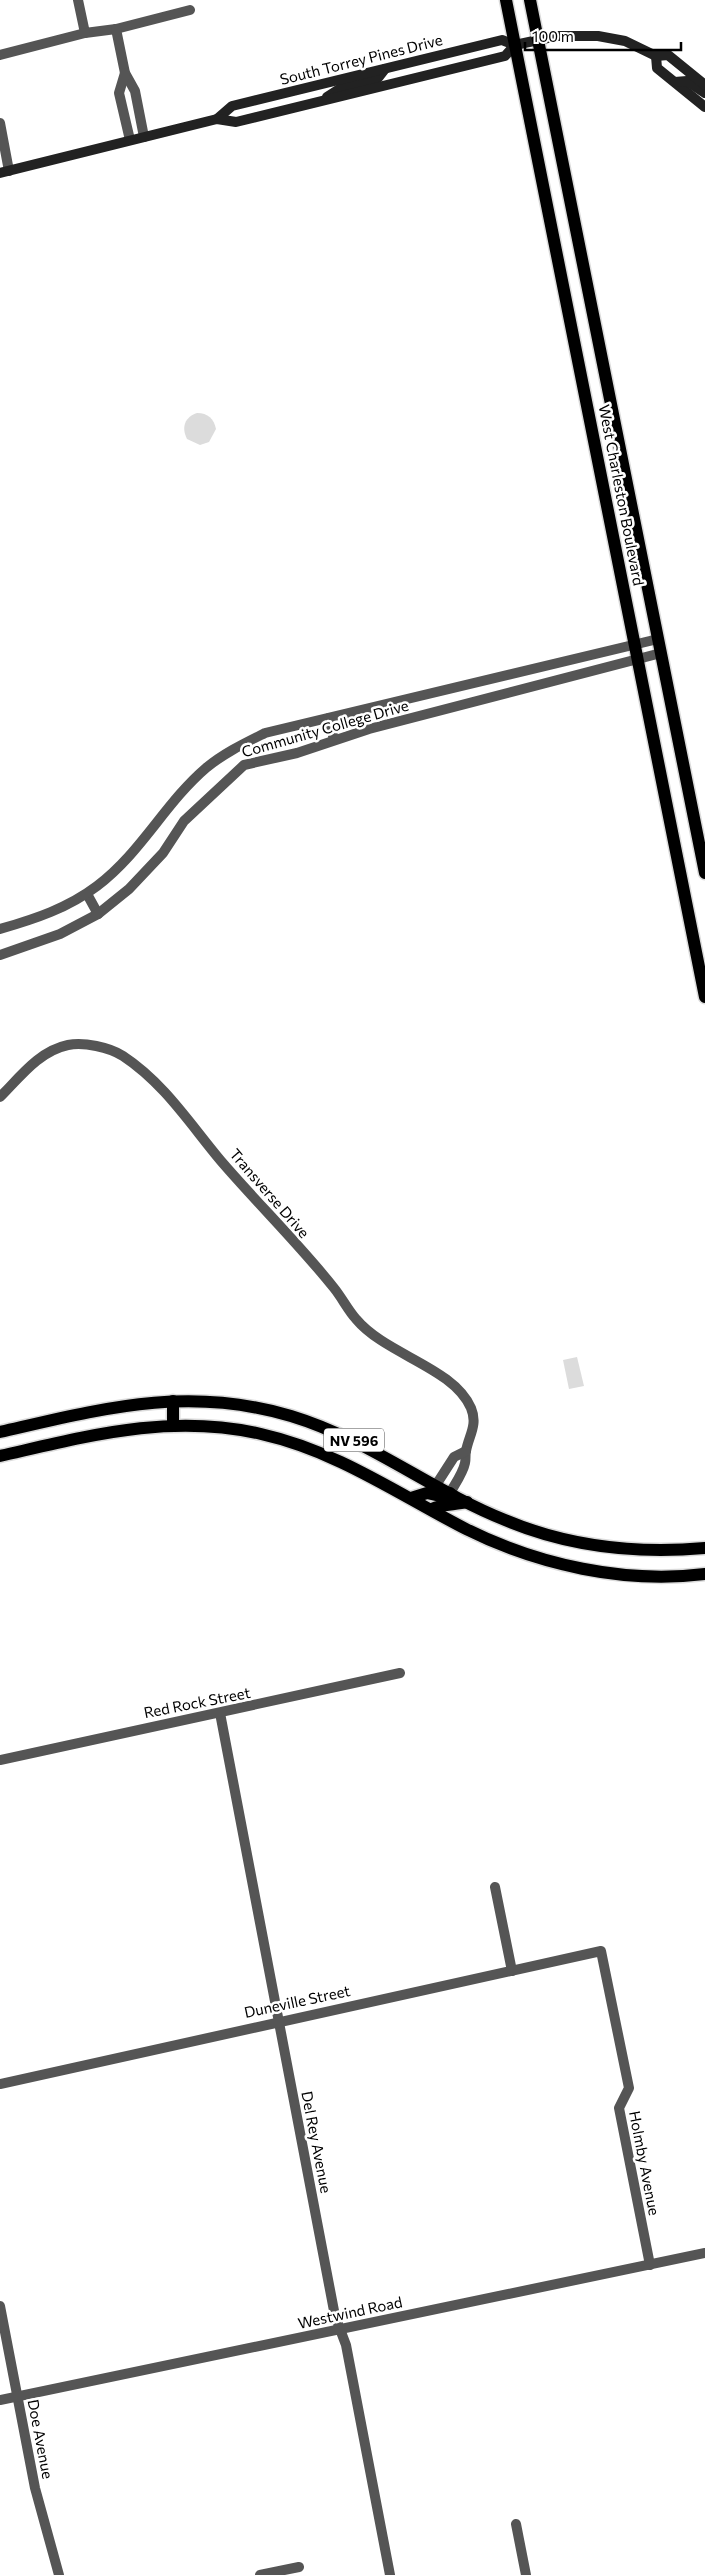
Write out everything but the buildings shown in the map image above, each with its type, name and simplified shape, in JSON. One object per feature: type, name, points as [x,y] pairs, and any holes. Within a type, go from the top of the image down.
[{"type":"main road","name":"West Charleston Boulevard","points":[[506,0],[635,644],[700,948],[705,997]]},
{"type":"main road","name":"West Charleston Boulevard","points":[[530,0],[705,873]]},
{"type":"main road","name":"South Torrey Pines Drive","points":[[217,119],[232,106],[502,40],[515,45],[572,35],[598,36],[625,41],[656,56],[668,55],[705,85]]},
{"type":"main road","name":"South Torrey Pines Drive","points":[[5,172],[217,119],[236,122],[264,116],[505,56],[515,45]]},
{"type":"main road","points":[[656,56],[657,68],[705,107]]},
{"type":"main road","points":[[320,102],[341,88],[378,78],[385,69]]},
{"type":"main road","points":[[674,82],[687,80],[705,93]]},
{"type":"main road","points":[[260,99],[264,116]]},
{"type":"main road","points":[[172,1425],[173,1401]]},
{"type":"main road","name":"NV 596","points":[[0,1432],[112,1407],[173,1401],[231,1404],[290,1416],[367,1446],[467,1502],[517,1525],[586,1544],[640,1550],[705,1548]]},
{"type":"main road","name":"NV 596","points":[[0,1456],[118,1430],[172,1425],[237,1429],[303,1445],[342,1460],[503,1545],[579,1568],[641,1575],[705,1574]]},
{"type":"main road","points":[[411,1498],[427,1493],[440,1496],[450,1493]]},
{"type":"main road","points":[[432,1509],[444,1505],[467,1502]]},
{"type":"street","points":[[78,0],[85,33]]},
{"type":"street","points":[[0,55],[85,33],[116,29],[190,10]]},
{"type":"street","points":[[116,29],[125,73],[135,92],[144,137]]},
{"type":"street","points":[[125,73],[119,93],[130,140]]},
{"type":"street","points":[[0,123],[5,172]]},
{"type":"street","name":"Community College Drive","points":[[0,929],[46,915],[87,894],[136,850],[169,807],[206,768],[236,748],[265,733],[358,709],[658,639]]},
{"type":"street","name":"Community College Drive","points":[[0,955],[60,934],[98,914],[129,890],[162,853],[184,821],[244,765],[297,753],[334,740],[661,653]]},
{"type":"street","points":[[329,718],[334,740]]},
{"type":"street","points":[[87,894],[98,914]]},
{"type":"street","name":"Transverse Drive","points":[[0,1097],[34,1062],[51,1052],[68,1046],[97,1047],[121,1055],[131,1062],[171,1098],[220,1160],[328,1282],[355,1319],[374,1338],[447,1380],[465,1396],[474,1421],[473,1434],[466,1451],[465,1464],[450,1493]]},
{"type":"street","points":[[436,1485],[454,1457],[466,1451]]},
{"type":"street","name":"Red Rock Street","points":[[0,1760],[134,1729],[220,1714],[400,1673]]},
{"type":"street","name":"Del Rey Avenue","points":[[220,1714],[335,2316],[346,2345],[390,2575]]},
{"type":"street","points":[[495,1887],[512,1971]]},
{"type":"street","name":"Duneville Street","points":[[0,2084],[601,1951]]},
{"type":"street","name":"Holmby Avenue","points":[[601,1951],[629,2088],[619,2108],[650,2265]]},
{"type":"street","name":"Westwind Road","points":[[0,2400],[705,2253]]},
{"type":"street","name":"Doe Avenue","points":[[0,2306],[35,2488],[59,2575]]},
{"type":"street","points":[[516,2524],[526,2575]]},
{"type":"street","points":[[266,2574],[299,2567]]},
{"type":"shaded area","points":[[197,413],[210,417],[216,429],[209,442],[200,445],[187,439],[184,430],[187,420]]},
{"type":"shaded area","points":[[577,1357],[584,1386],[569,1389],[563,1360]]}]
